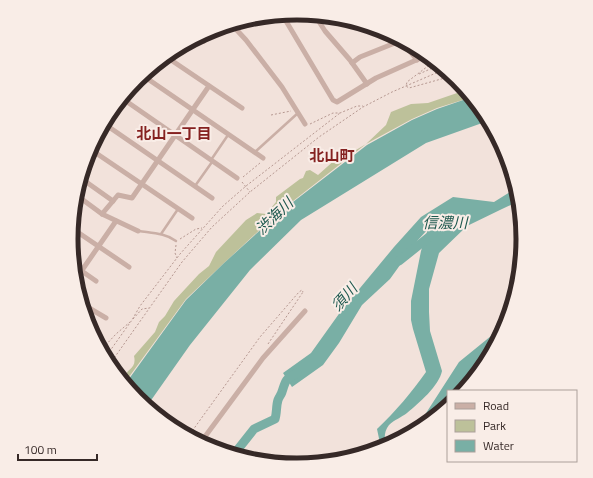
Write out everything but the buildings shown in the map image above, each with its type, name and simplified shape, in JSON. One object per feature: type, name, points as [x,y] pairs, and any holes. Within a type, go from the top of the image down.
[{"type":"street","points":[[285,20],[332,100],[337,102],[367,84],[420,58]]},
{"type":"street","points":[[319,21],[367,84]]},
{"type":"street","points":[[235,29],[246,40],[282,88],[305,124]]},
{"type":"street","points":[[352,63],[360,57],[395,44]]},
{"type":"street","points":[[410,52],[417,60]]},
{"type":"street","points":[[171,60],[242,108]]},
{"type":"street","points":[[147,79],[263,158]]},
{"type":"street","points":[[102,214],[118,195],[132,198],[209,86]]},
{"type":"street","points":[[127,102],[237,178]]},
{"type":"street","points":[[108,127],[212,198]]},
{"type":"street","points":[[95,153],[192,218]]},
{"type":"street","points":[[85,181],[113,201]]},
{"type":"street","points":[[81,199],[102,214],[138,231]]},
{"type":"street","points":[[82,271],[116,221]]},
{"type":"street","points":[[78,233],[129,268]]},
{"type":"street","points":[[79,269],[96,282]]},
{"type":"street","points":[[89,308],[106,318]]},
{"type":"street","points":[[205,437],[262,358],[305,311]]},
{"type":"lane","points":[[254,152],[297,112]]},
{"type":"lane","points":[[195,186],[228,135]]},
{"type":"lane","points":[[161,234],[178,209]]},
{"type":"lane","points":[[138,231],[161,234],[171,237],[176,241]]},
{"type":"path","points":[[406,86],[407,82],[430,65]]},
{"type":"path","points":[[416,75],[433,68]]},
{"type":"path","points":[[113,359],[182,262],[198,242],[225,214],[319,137],[363,107],[438,72]]},
{"type":"path","points":[[406,86],[410,88],[445,78]]},
{"type":"path","points":[[109,352],[140,306],[177,258],[223,206],[246,186],[340,113],[357,106],[363,107]]},
{"type":"path","points":[[271,115],[297,112]]},
{"type":"path","points":[[305,124],[309,124],[334,113],[340,113]]},
{"type":"path","points":[[250,192],[240,180],[264,160],[263,158]]},
{"type":"path","points":[[177,258],[175,253],[176,241],[196,229],[203,228]]},
{"type":"path","points":[[192,431],[263,332],[302,290],[303,292],[266,348]]},
{"type":"path","points":[[105,345],[142,309],[149,308]]},
{"type":"green space","points":[[459,92],[465,99],[437,108],[412,119],[366,144],[386,125],[391,112],[411,104],[428,103]]},
{"type":"green space","points":[[366,144],[279,212],[186,299],[128,378],[125,375],[134,364],[134,356],[155,332],[159,322],[165,316],[174,301],[199,274],[209,266],[216,252],[246,220],[257,213],[266,214],[276,202],[276,197],[303,178],[306,171],[310,170],[318,175],[346,150],[351,153]]},
{"type":"water","points":[[465,99],[482,123],[426,143],[301,220],[250,270],[190,345],[150,402],[142,394],[129,379],[186,300],[223,264],[280,212],[367,145],[412,120]]},
{"type":"water","name":"信濃川","points":[[510,192],[513,204],[467,226],[439,253],[429,289],[429,312],[430,331],[442,371],[437,382],[428,394],[407,413],[389,425],[386,430],[385,439],[380,441],[377,429],[403,402],[426,372],[411,320],[411,301],[421,251],[428,229],[418,240],[390,279],[362,305],[339,343],[323,365],[292,387],[283,373],[311,353],[341,311],[421,217],[453,197],[494,202]]},
{"type":"water","points":[[505,307],[493,336],[479,361],[455,390],[447,390],[447,398],[423,418],[459,362],[491,336]]},
{"type":"waterway","name":"須川","points":[[399,261],[434,233]]},
{"type":"waterway","name":"須川","points":[[237,450],[254,429],[275,419],[278,400],[285,382],[297,373]]},
{"type":"district","name":"北山一丁目","points":[[174,133]]},
{"type":"district","name":"北山町","points":[[332,155]]},
{"type":"water label","name":"渋海川","points":[[274,216]]}]
